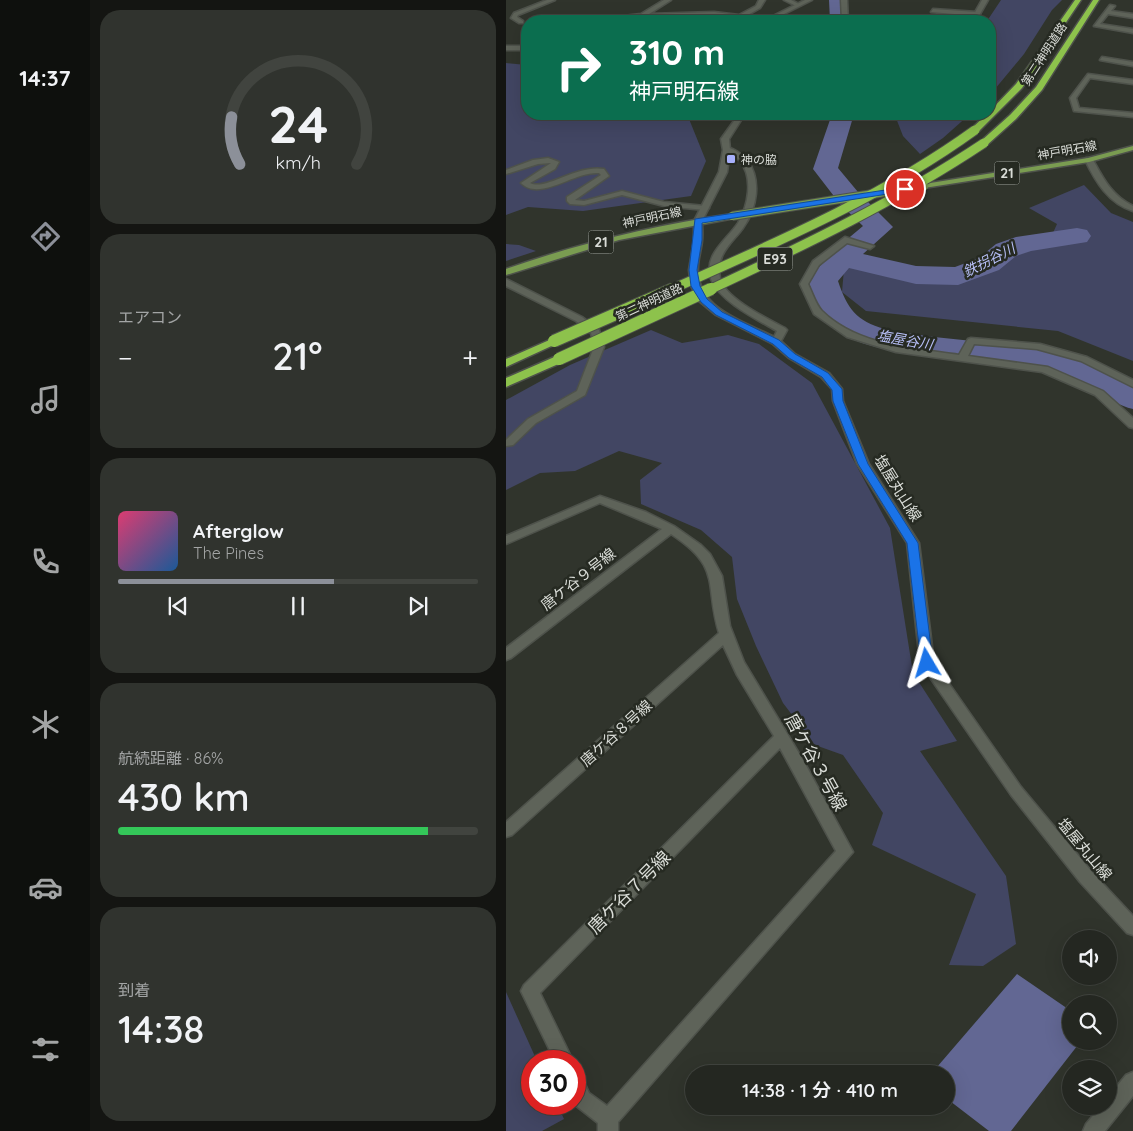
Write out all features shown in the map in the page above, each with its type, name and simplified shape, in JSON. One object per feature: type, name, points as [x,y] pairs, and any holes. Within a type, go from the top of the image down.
[{"type":"highway","name":"第二神明道路","points":[[996,108],[1019,86],[1078,0]]},
{"type":"highway","name":"第二神明道路","points":[[506,383],[758,267],[856,219],[927,180],[984,142],[1014,117],[1040,88],[1096,0]]},
{"type":"highway","points":[[1086,14],[1101,0]]},
{"type":"highway","name":"第二神明道路","points":[[506,363],[748,255],[846,208],[905,177],[974,130],[984,120]]},
{"type":"main road","name":"神戸明石線","points":[[506,272],[558,254],[624,236],[698,221],[1089,160],[1133,148]]},
{"type":"street","points":[[521,21],[514,18],[516,14],[552,0]]},
{"type":"street","points":[[647,15],[668,0]]},
{"type":"street","points":[[743,15],[758,7],[762,0]]},
{"type":"street","points":[[787,0],[798,5]]},
{"type":"street","points":[[779,15],[809,0]]},
{"type":"street","points":[[844,0],[845,15]]},
{"type":"street","points":[[933,11],[977,14],[985,0]]},
{"type":"street","points":[[1112,6],[1096,25],[1133,31]]},
{"type":"street","points":[[1107,12],[1133,16]]},
{"type":"street","points":[[699,15],[720,15]]},
{"type":"street","points":[[506,24],[521,22]]},
{"type":"street","points":[[506,48],[521,48]]},
{"type":"street","points":[[1102,59],[1133,64]]},
{"type":"street","points":[[1133,82],[1088,76],[1073,98],[1076,110],[1133,115]]},
{"type":"street","name":"塩屋丸山線","points":[[738,120],[725,139],[727,149],[722,177],[698,221],[698,240],[693,270],[696,286],[704,301],[719,314],[776,342],[792,356],[825,375],[837,389],[838,401],[863,464],[913,543],[927,663],[1016,791],[1086,877],[1133,928]]},
{"type":"street","points":[[727,149],[743,160],[750,175],[751,203],[743,222],[717,251],[715,265],[716,280],[724,291],[746,310],[782,330],[776,342]]},
{"type":"street","points":[[506,172],[540,160],[549,160],[555,162],[552,167],[525,183],[528,186],[536,189],[580,172],[601,171],[605,176],[570,199],[573,202],[584,203],[622,193],[664,204],[705,208]]},
{"type":"street","points":[[1089,160],[1100,183],[1112,198],[1133,209]]},
{"type":"street","points":[[870,246],[845,240],[816,263],[804,284],[817,312],[850,335],[896,349],[1044,369],[1099,394],[1127,418],[1133,426]]},
{"type":"street","points":[[506,282],[579,319],[596,332],[599,348],[582,393],[532,421],[509,443]]},
{"type":"street","points":[[962,358],[971,341],[1037,346],[1084,359],[1133,384]]},
{"type":"street","name":"唐ケ谷３号線","points":[[506,540],[600,498],[620,505],[670,529],[705,556],[717,578],[725,635],[746,679],[782,737],[845,852],[608,1125]]},
{"type":"street","name":"唐ケ谷９号線","points":[[506,655],[670,529]]},
{"type":"street","name":"唐ケ谷８号線","points":[[506,831],[725,635]]},
{"type":"street","name":"唐ケ谷７号線","points":[[559,1050],[530,990],[782,737]]},
{"type":"street","points":[[1093,1131],[1133,1081]]},
{"type":"street","points":[[586,1103],[608,1125]]},
{"type":"shaded area","points":[[1001,0],[1062,0],[1052,10],[1024,54],[996,88],[996,15],[991,15]]},
{"type":"shaded area","points":[[506,63],[521,64],[521,120],[689,120],[706,161],[691,196],[583,211],[528,207],[506,215]]},
{"type":"shaded area","points":[[897,120],[963,120],[943,138],[920,154],[903,136]]},
{"type":"shaded area","points":[[1084,185],[1111,213],[1133,222],[1133,361],[1058,331],[866,311],[842,292],[844,269],[859,257],[900,266],[943,270],[1020,254],[1048,244],[1057,224],[1029,208]]},
{"type":"shaded area","points":[[506,244],[519,245],[536,251],[506,261]]},
{"type":"shaded area","points":[[651,330],[682,343],[728,335],[759,344],[812,383],[890,528],[913,673],[957,741],[920,751],[1006,876],[1016,944],[983,966],[949,965],[976,894],[872,845],[883,813],[843,755],[815,745],[783,703],[756,646],[737,599],[732,557],[701,530],[641,504],[640,480],[662,463],[619,451],[575,471],[540,473],[506,490],[506,400],[570,365]]},
{"type":"shaded area","points":[[1017,974],[1062,1005],[1062,1050],[1074,1050],[1066,1060],[1062,1060],[1062,1065],[1011,1131],[989,1131],[955,1105],[955,1065],[939,1065]]},
{"type":"shaded area","points":[[506,992],[532,1050],[521,1050],[521,1115],[562,1115],[564,1119],[542,1131],[506,1131]]},
{"type":"waterway","name":"塩屋谷川","points":[[838,0],[839,15]]},
{"type":"waterway","name":"塩屋谷川","points":[[841,120],[825,169],[849,198],[879,227],[842,258]]},
{"type":"waterway","name":"鉄拐谷川","points":[[842,258],[916,275],[958,276],[989,264],[1006,250],[1026,243],[1077,236]]},
{"type":"waterway","name":"塩屋谷川","points":[[842,258],[823,280],[836,312],[852,327],[870,335],[891,340],[1012,355],[1063,365],[1111,384],[1133,399]]},
{"type":"place","name":"神の脇","points":[[731,159]]},
{"type":"route","points":[[905,189],[698,221],[698,240],[693,270],[696,286],[704,301],[719,314],[776,342],[792,356],[825,375],[837,389],[838,401],[863,464],[913,543],[927,663]]}]
